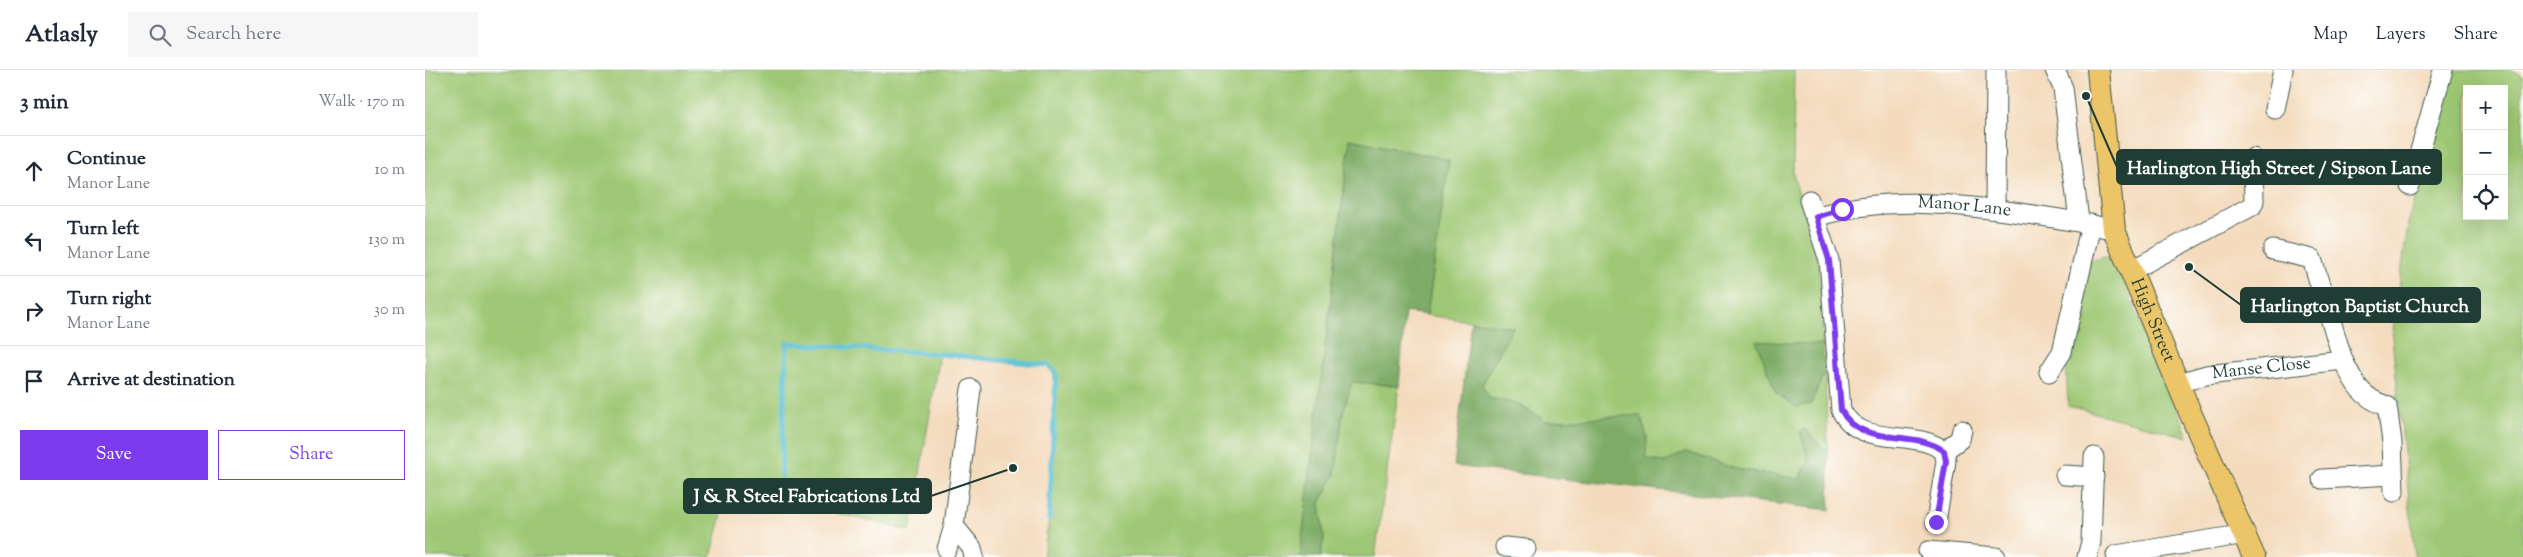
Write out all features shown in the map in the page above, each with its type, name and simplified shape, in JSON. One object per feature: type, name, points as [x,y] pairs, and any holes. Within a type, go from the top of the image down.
[{"type":"main road","name":"High Street","points":[[2097,70],[2115,230],[2192,417],[2246,534],[2254,557]]},
{"type":"street","points":[[1995,209],[1996,70]]},
{"type":"street","points":[[2049,372],[2062,352],[2085,222],[2063,88],[2055,70]]},
{"type":"street","points":[[2275,109],[2283,70]]},
{"type":"street","points":[[2410,186],[2443,70]]},
{"type":"street","points":[[2133,270],[2252,206],[2254,201],[2253,158]]},
{"type":"street","name":"Manor Lane","points":[[1944,451],[1929,442],[1862,432],[1846,420],[1841,410],[1829,260],[1812,209],[1842,209],[1913,202],[1954,203],[2085,222],[2115,230]]},
{"type":"street","points":[[2273,250],[2312,259],[2343,360],[2357,388],[2365,397],[2387,406],[2394,484],[2322,479]]},
{"type":"street","name":"Manse Close","points":[[2179,383],[2206,375],[2343,360]]},
{"type":"street","points":[[947,549],[954,526],[971,389]]},
{"type":"street","points":[[1936,522],[1946,461],[1944,451],[1960,438],[1962,430]]},
{"type":"street","points":[[2087,557],[2091,542],[2094,456]]},
{"type":"street","points":[[2065,475],[2093,477]]},
{"type":"street","points":[[954,526],[972,548],[976,556]]},
{"type":"street","points":[[2116,555],[2246,534]]},
{"type":"street","points":[[1505,547],[1526,549]]},
{"type":"street","points":[[1928,551],[1996,557]]},
{"type":"green space","points":[[425,70],[1794,70],[1793,174],[1819,264],[1823,345],[1756,342],[1811,404],[1825,371],[1828,453],[1805,429],[1800,431],[1809,461],[1800,479],[1736,469],[1686,452],[1664,463],[1646,458],[1647,437],[1640,415],[1546,421],[1518,404],[1489,398],[1482,385],[1513,327],[1427,315],[1449,160],[1350,139],[1300,557],[1043,557],[1049,519],[1056,373],[1048,365],[940,354],[910,531],[780,499],[730,483],[711,557],[425,557]]},
{"type":"green space","points":[[2452,70],[2513,70],[2523,76],[2523,557],[2415,557],[2392,337],[2409,218]]},
{"type":"green space","points":[[1350,139],[1449,160],[1427,315],[1405,312],[1399,386],[1352,382],[1343,412],[1335,475],[1320,503],[1324,539],[1320,557],[1300,557]]},
{"type":"green space","points":[[2112,255],[2188,437],[2068,406],[2065,339],[2086,321],[2082,263]]},
{"type":"green space","points":[[1471,321],[1513,327],[1482,385],[1489,398],[1518,404],[1546,421],[1640,415],[1647,437],[1646,458],[1664,463],[1686,452],[1736,469],[1800,479],[1809,461],[1800,431],[1805,429],[1828,453],[1830,510],[1454,466]]},
{"type":"green space","points":[[1756,341],[1823,345],[1825,371],[1811,404],[1796,407],[1776,393]]},
{"type":"green space","points":[[1352,382],[1399,386],[1375,557],[1320,557],[1324,539],[1320,503],[1335,475],[1343,412]]},
{"type":"waterway","points":[[780,499],[787,343],[940,354],[1048,365],[1056,373],[1049,519]]},
{"type":"place","name":"Harlington High Street / Sipson Lane","points":[[2086,96]]},
{"type":"place","name":"Harlington Baptist Church","points":[[2189,267]]},
{"type":"place","name":"J & R Steel Fabrications Ltd","points":[[1013,468]]},
{"type":"route","points":[[1842,209],[1816,217],[1829,260],[1841,410],[1846,420],[1862,432],[1929,442],[1944,451],[1946,461],[1936,522]]}]
